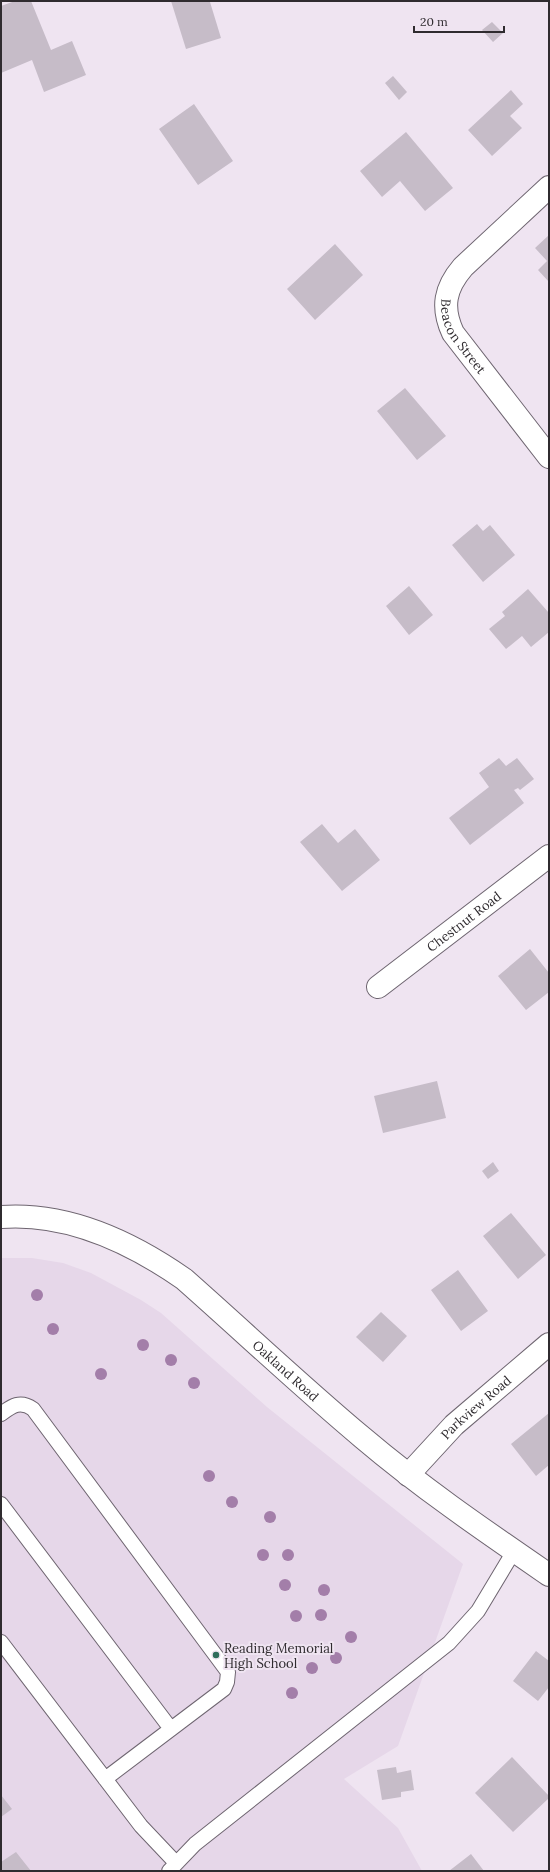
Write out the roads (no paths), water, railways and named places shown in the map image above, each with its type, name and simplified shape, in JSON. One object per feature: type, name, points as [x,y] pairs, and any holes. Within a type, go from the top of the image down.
[{"type":"street","name":"Beacon Street","points":[[549,187],[458,273],[447,294],[445,303],[449,324],[453,333],[549,457]]},
{"type":"street","name":"Chestnut Road","points":[[378,987],[549,856]]},
{"type":"street","name":"Oakland Road","points":[[1,1217],[47,1220],[81,1226],[128,1244],[163,1264],[184,1279],[362,1438],[408,1475],[549,1575]]},
{"type":"street","name":"Parkview Road","points":[[408,1475],[454,1425],[549,1344]]},
{"type":"lane","points":[[1,1414],[13,1405],[27,1405],[32,1409],[227,1669],[228,1679],[224,1688],[105,1779]]},
{"type":"lane","points":[[1,1504],[171,1729]]},
{"type":"lane","points":[[1,1642],[172,1867],[214,1829],[449,1643],[478,1611],[514,1551]]},
{"type":"place","name":"Reading Memorial High School","points":[[216,1655]]}]
